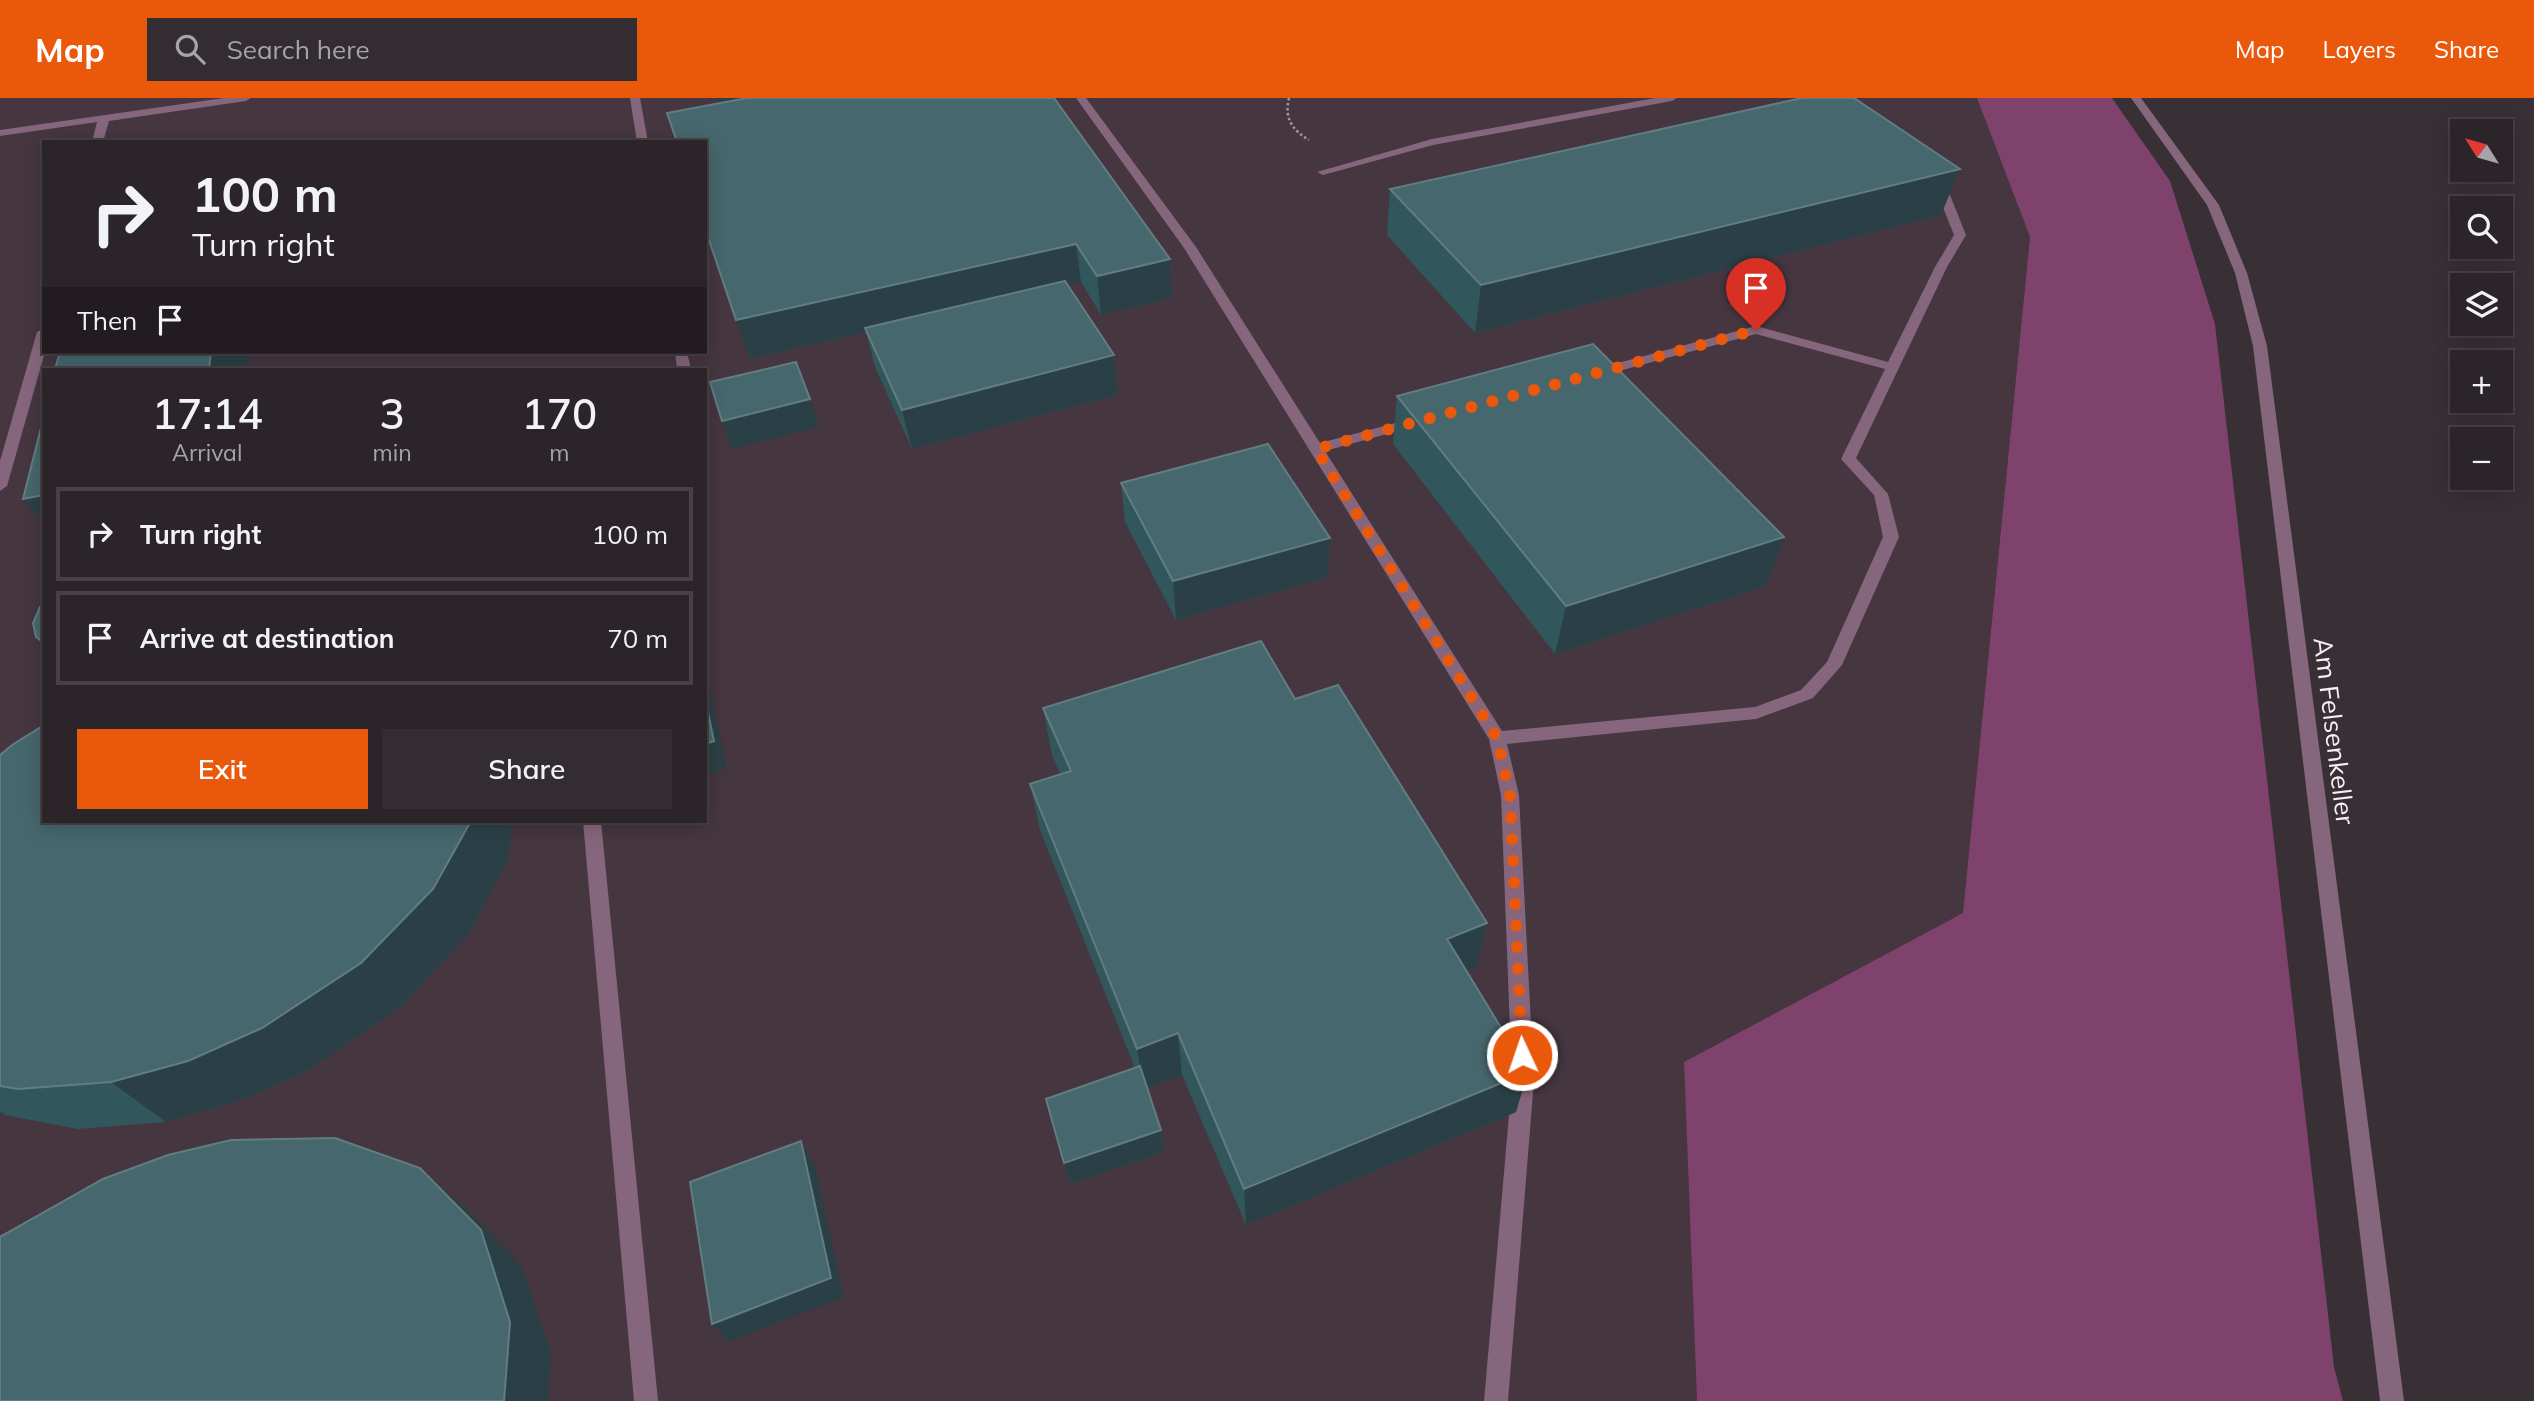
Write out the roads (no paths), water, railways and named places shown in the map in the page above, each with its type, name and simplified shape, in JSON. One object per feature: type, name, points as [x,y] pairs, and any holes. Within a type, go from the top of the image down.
[{"type":"street","points":[[0,132],[246,98]]},
{"type":"street","points":[[635,98],[643,140]]},
{"type":"street","points":[[1081,98],[1189,247],[1497,738],[1510,795],[1523,1082],[1496,1401]]},
{"type":"street","points":[[1323,172],[1432,142],[1672,98]]},
{"type":"street","name":"Am Felsenkeller","points":[[2136,98],[2213,205],[2241,273],[2260,346],[2392,1401]]},
{"type":"street","points":[[98,140],[104,118]]},
{"type":"street","points":[[1497,738],[1756,713],[1807,694],[1834,665],[1891,537],[1881,494],[1848,458],[1960,235],[1942,186],[1927,165]]},
{"type":"street","points":[[1583,377],[1756,330],[1893,367]]},
{"type":"street","points":[[0,486],[42,339]]},
{"type":"street","points":[[1316,449],[1436,416]]},
{"type":"street","points":[[592,823],[646,1401]]}]
